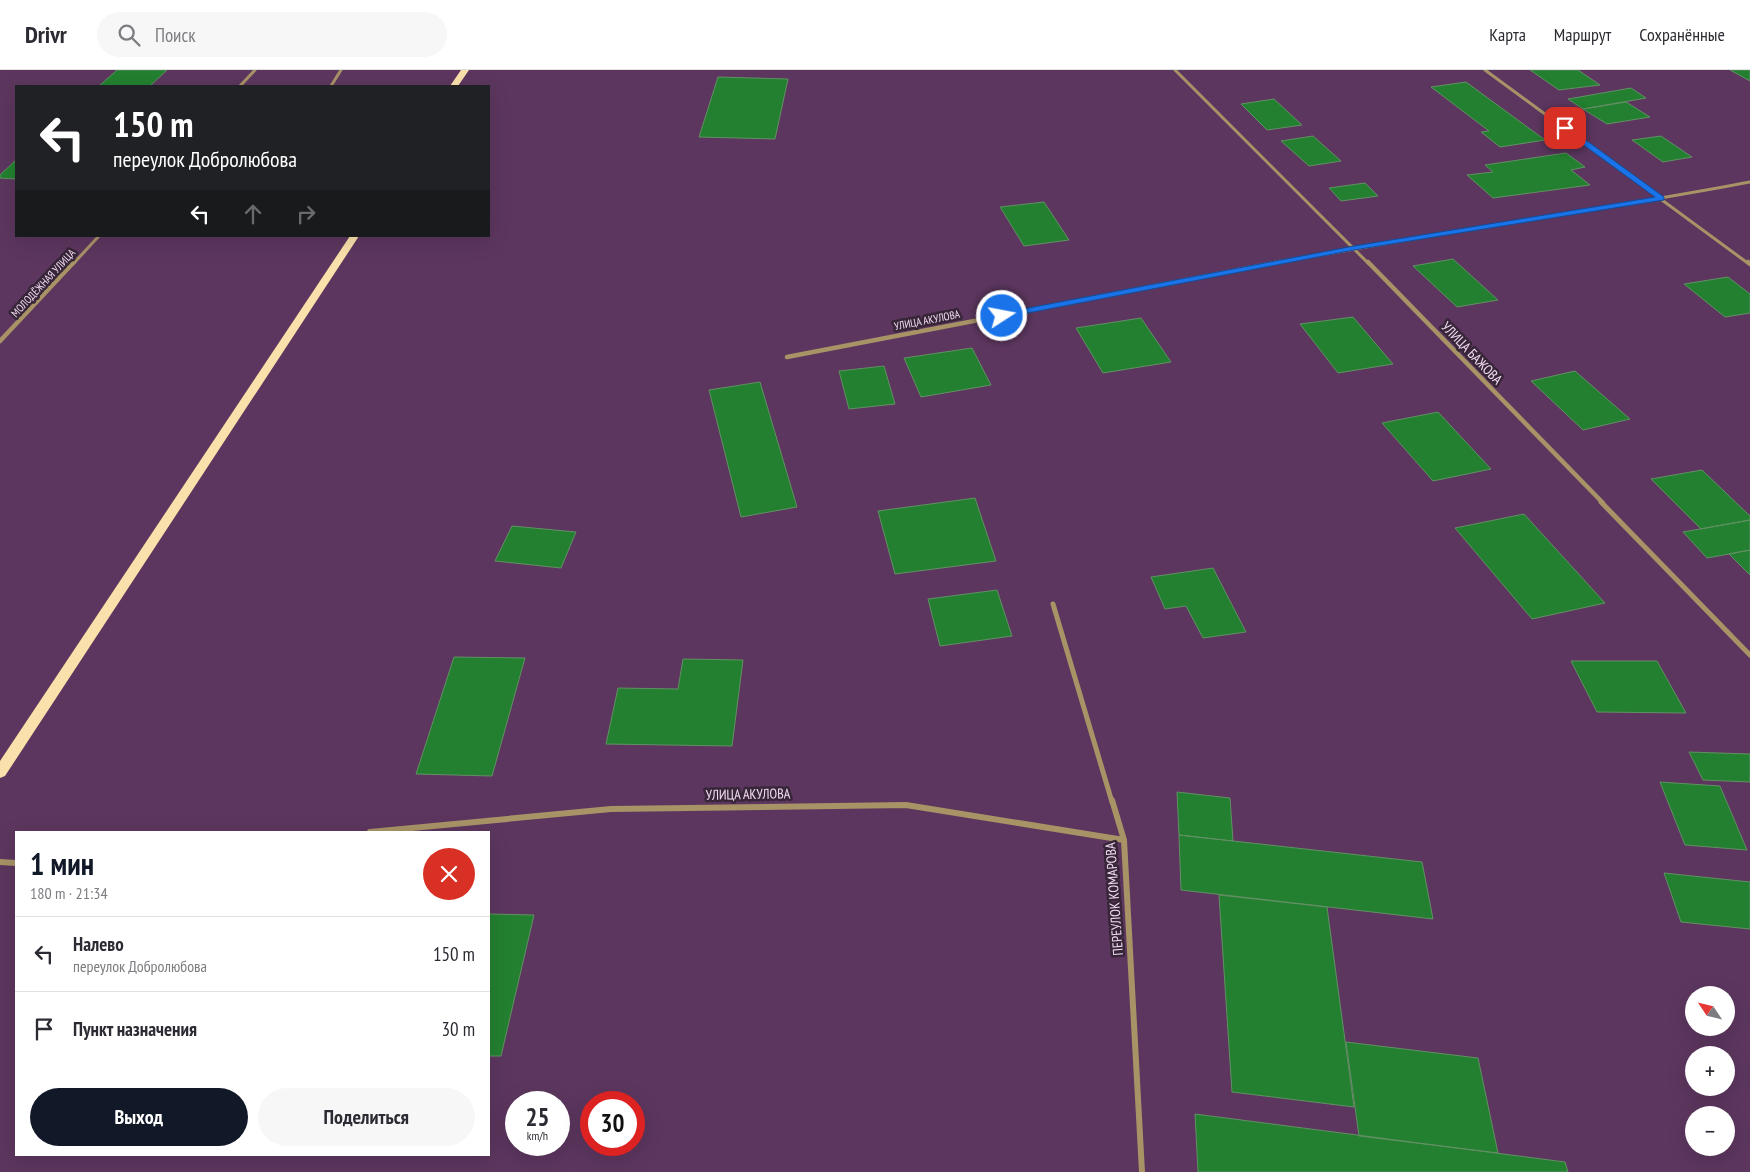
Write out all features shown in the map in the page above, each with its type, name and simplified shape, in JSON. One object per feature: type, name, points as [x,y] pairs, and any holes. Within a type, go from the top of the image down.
[{"type":"main road","points":[[455,85],[465,70]]},
{"type":"main road","points":[[0,772],[354,237]]},
{"type":"street","points":[[241,85],[255,70]]},
{"type":"street","points":[[332,85],[341,70]]},
{"type":"street","name":"УЛИЦА БАЖОВА","points":[[1175,70],[1354,248],[1750,655]]},
{"type":"street","points":[[1486,70],[1750,264]]},
{"type":"street","name":"УЛИЦА АКУЛОВА","points":[[787,357],[1354,248],[1661,199],[1750,182]]},
{"type":"street","name":"МОЛОДЁЖНАЯ УЛИЦА","points":[[0,341],[98,237]]},
{"type":"street","name":"ПЕРЕУЛОК КОМАРОВА","points":[[1053,604],[1124,840],[1142,1172]]},
{"type":"street","name":"УЛИЦА АКУЛОВА","points":[[380,831],[611,809],[906,805],[1124,840]]},
{"type":"street","points":[[0,862],[15,863]]},
{"type":"building","points":[[117,70],[167,70],[151,85],[100,85]]},
{"type":"building","points":[[1530,70],[1578,70],[1600,85],[1559,90]]},
{"type":"building","points":[[1730,70],[1750,70],[1750,81]]},
{"type":"building","points":[[718,77],[788,79],[775,139],[699,137]]},
{"type":"building","points":[[1466,82],[1545,140],[1500,147],[1481,132],[1489,131],[1431,87]]},
{"type":"building","points":[[1631,88],[1646,98],[1583,109],[1568,99]]},
{"type":"building","points":[[1274,99],[1302,125],[1267,130],[1241,104]]},
{"type":"building","points":[[1626,102],[1650,117],[1607,124],[1583,109]]},
{"type":"building","points":[[1313,136],[1341,161],[1309,166],[1281,141]]},
{"type":"building","points":[[1661,136],[1692,157],[1663,162],[1632,140]]},
{"type":"building","points":[[1566,153],[1585,167],[1571,170],[1590,185],[1493,198],[1467,175],[1493,172],[1485,165]]},
{"type":"building","points":[[15,161],[15,179],[0,178],[0,175]]},
{"type":"building","points":[[1365,183],[1378,196],[1341,201],[1329,188]]},
{"type":"building","points":[[1044,202],[1069,240],[1024,246],[1000,207]]},
{"type":"building","points":[[1453,259],[1498,300],[1457,307],[1413,266]]},
{"type":"building","points":[[1728,277],[1750,294],[1750,313],[1725,317],[1684,284]]},
{"type":"building","points":[[1353,317],[1393,364],[1338,373],[1300,324]]},
{"type":"building","points":[[1141,318],[1171,362],[1103,373],[1076,328]]},
{"type":"building","points":[[972,348],[991,385],[921,397],[904,358]]},
{"type":"building","points":[[884,366],[895,404],[849,409],[839,371]]},
{"type":"building","points":[[1575,371],[1630,419],[1583,430],[1531,381]]},
{"type":"building","points":[[760,382],[797,507],[741,517],[709,390]]},
{"type":"building","points":[[1438,412],[1491,469],[1433,481],[1382,423]]},
{"type":"building","points":[[1702,470],[1750,516],[1750,520],[1701,529],[1651,479]]},
{"type":"building","points":[[975,498],[996,561],[895,574],[878,511]]},
{"type":"building","points":[[1524,514],[1605,603],[1532,619],[1455,528]]},
{"type":"building","points":[[1750,520],[1750,550],[1707,558],[1683,532]]},
{"type":"building","points":[[512,526],[576,532],[561,568],[495,561]]},
{"type":"building","points":[[1750,550],[1750,575],[1729,554]]},
{"type":"building","points":[[1213,568],[1246,632],[1203,638],[1186,606],[1165,609],[1151,577]]},
{"type":"building","points":[[997,590],[1012,636],[940,646],[928,599]]},
{"type":"building","points":[[454,657],[525,658],[492,776],[416,774]]},
{"type":"building","points":[[683,659],[743,660],[732,746],[606,744],[618,688],[678,689]]},
{"type":"building","points":[[1571,661],[1657,661],[1686,713],[1597,712]]},
{"type":"building","points":[[1689,752],[1750,754],[1750,782],[1703,780]]},
{"type":"building","points":[[1660,782],[1720,786],[1747,850],[1685,845]]},
{"type":"building","points":[[1177,792],[1230,798],[1233,841],[1179,835]]},
{"type":"building","points":[[1179,835],[1422,862],[1433,919],[1181,890]]},
{"type":"building","points":[[1664,873],[1750,882],[1750,929],[1681,922]]},
{"type":"building","points":[[1219,895],[1327,907],[1354,1107],[1232,1092]]},
{"type":"building","points":[[490,914],[534,915],[501,1056],[490,1056]]},
{"type":"building","points":[[1346,1042],[1478,1058],[1498,1153],[1359,1136]]},
{"type":"building","points":[[1195,1114],[1565,1162],[1568,1172],[1198,1172]]},
{"type":"route","points":[[1002,316],[1354,248],[1661,199],[1565,128]]}]
